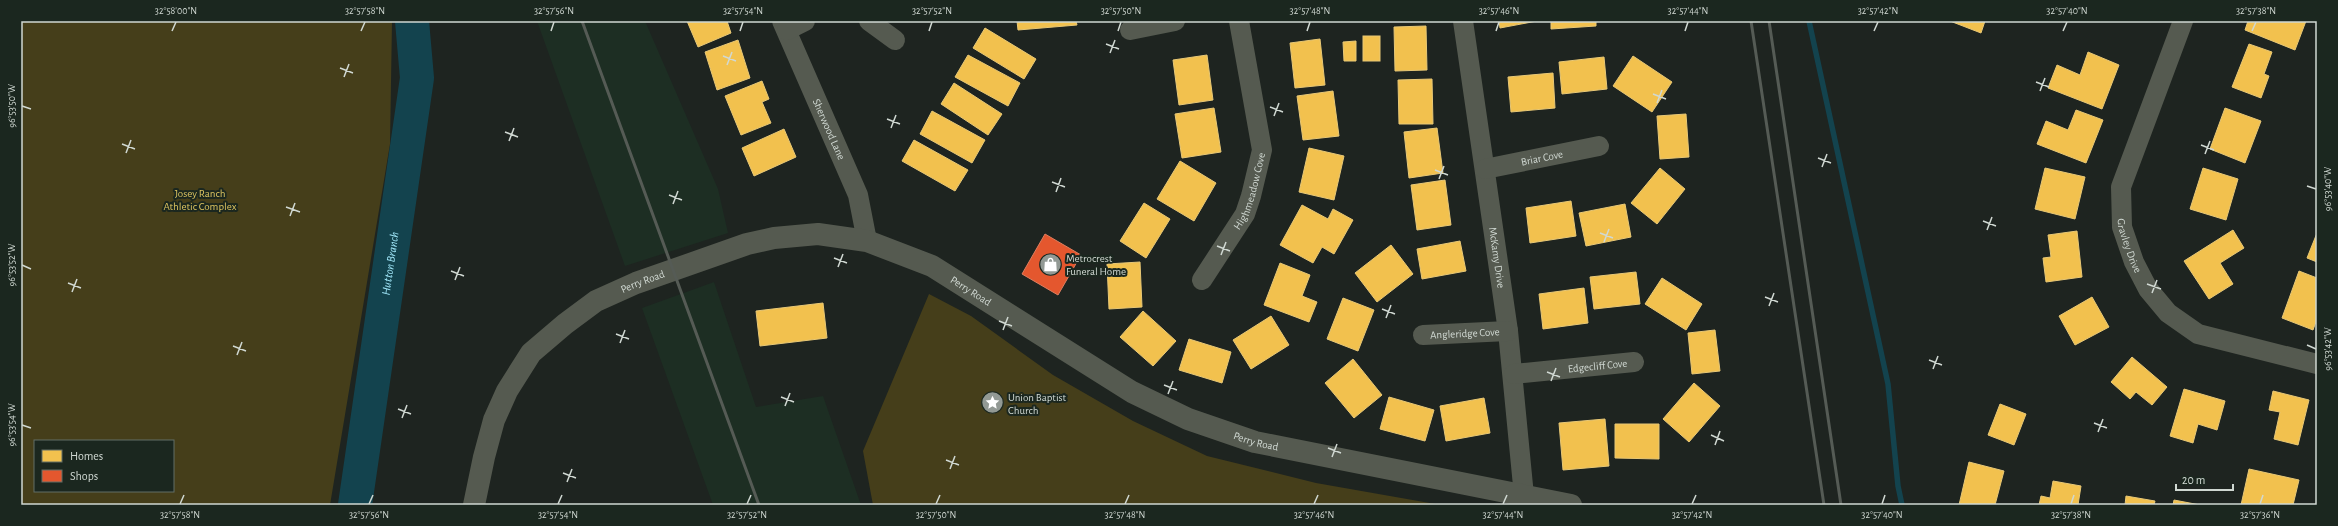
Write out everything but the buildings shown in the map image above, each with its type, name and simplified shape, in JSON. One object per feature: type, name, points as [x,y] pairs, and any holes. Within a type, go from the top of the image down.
[{"type":"street","points":[[784,26],[806,21]]},
{"type":"street","points":[[869,21],[895,40]]},
{"type":"street","points":[[1130,30],[1175,21]]},
{"type":"street","name":"Highmeadow Cove","points":[[1202,280],[1245,214],[1252,196],[1262,150],[1239,21]]},
{"type":"street","name":"McKamy Drive","points":[[1463,21],[1514,374],[1524,496]]},
{"type":"street","name":"Gravley Drive","points":[[2183,21],[2121,187],[2122,227],[2134,262],[2148,289],[2168,314],[2198,334],[2317,364]]},
{"type":"street","name":"Sherwood Lane","points":[[784,26],[858,195],[867,240]]},
{"type":"street","name":"Briar Cove","points":[[1485,168],[1599,146]]},
{"type":"street","name":"Perry Road","points":[[474,505],[492,427],[506,391],[531,353],[565,324],[596,301],[636,283],[747,244],[774,238],[818,234],[867,240],[932,266],[1132,392],[1188,418],[1255,442],[1571,505]]},
{"type":"street","name":"Angleridge Cove","points":[[1422,335],[1508,330]]},
{"type":"street","name":"Edgecliff Cove","points":[[1514,374],[1634,362]]},
{"type":"shaded area","points":[[537,21],[645,21],[718,189],[728,233],[625,266]]},
{"type":"shaded area","points":[[714,282],[756,407],[823,396],[861,505],[713,505],[642,308]]},
{"type":"green space","name":"Josey Ranch Athletic Complex","points":[[21,21],[392,21],[390,144],[330,505],[21,505]]},
{"type":"green space","points":[[929,294],[971,316],[1053,375],[1133,421],[1207,456],[1316,483],[1441,505],[873,505],[863,451]]},
{"type":"waterway","name":"Hutton Branch","points":[[355,505],[417,78],[412,21]]},
{"type":"waterway","points":[[1809,21],[1888,384],[1898,486],[1902,505]]},
{"type":"railway","points":[[582,21],[759,505]]},
{"type":"railway","points":[[1751,21],[1824,505]]},
{"type":"railway","points":[[1769,21],[1841,505]]},
{"type":"place","name":"Metrocrest Funeral Home","points":[[1051,264]]},
{"type":"place","name":"Union Baptist Church","points":[[992,403]]}]
